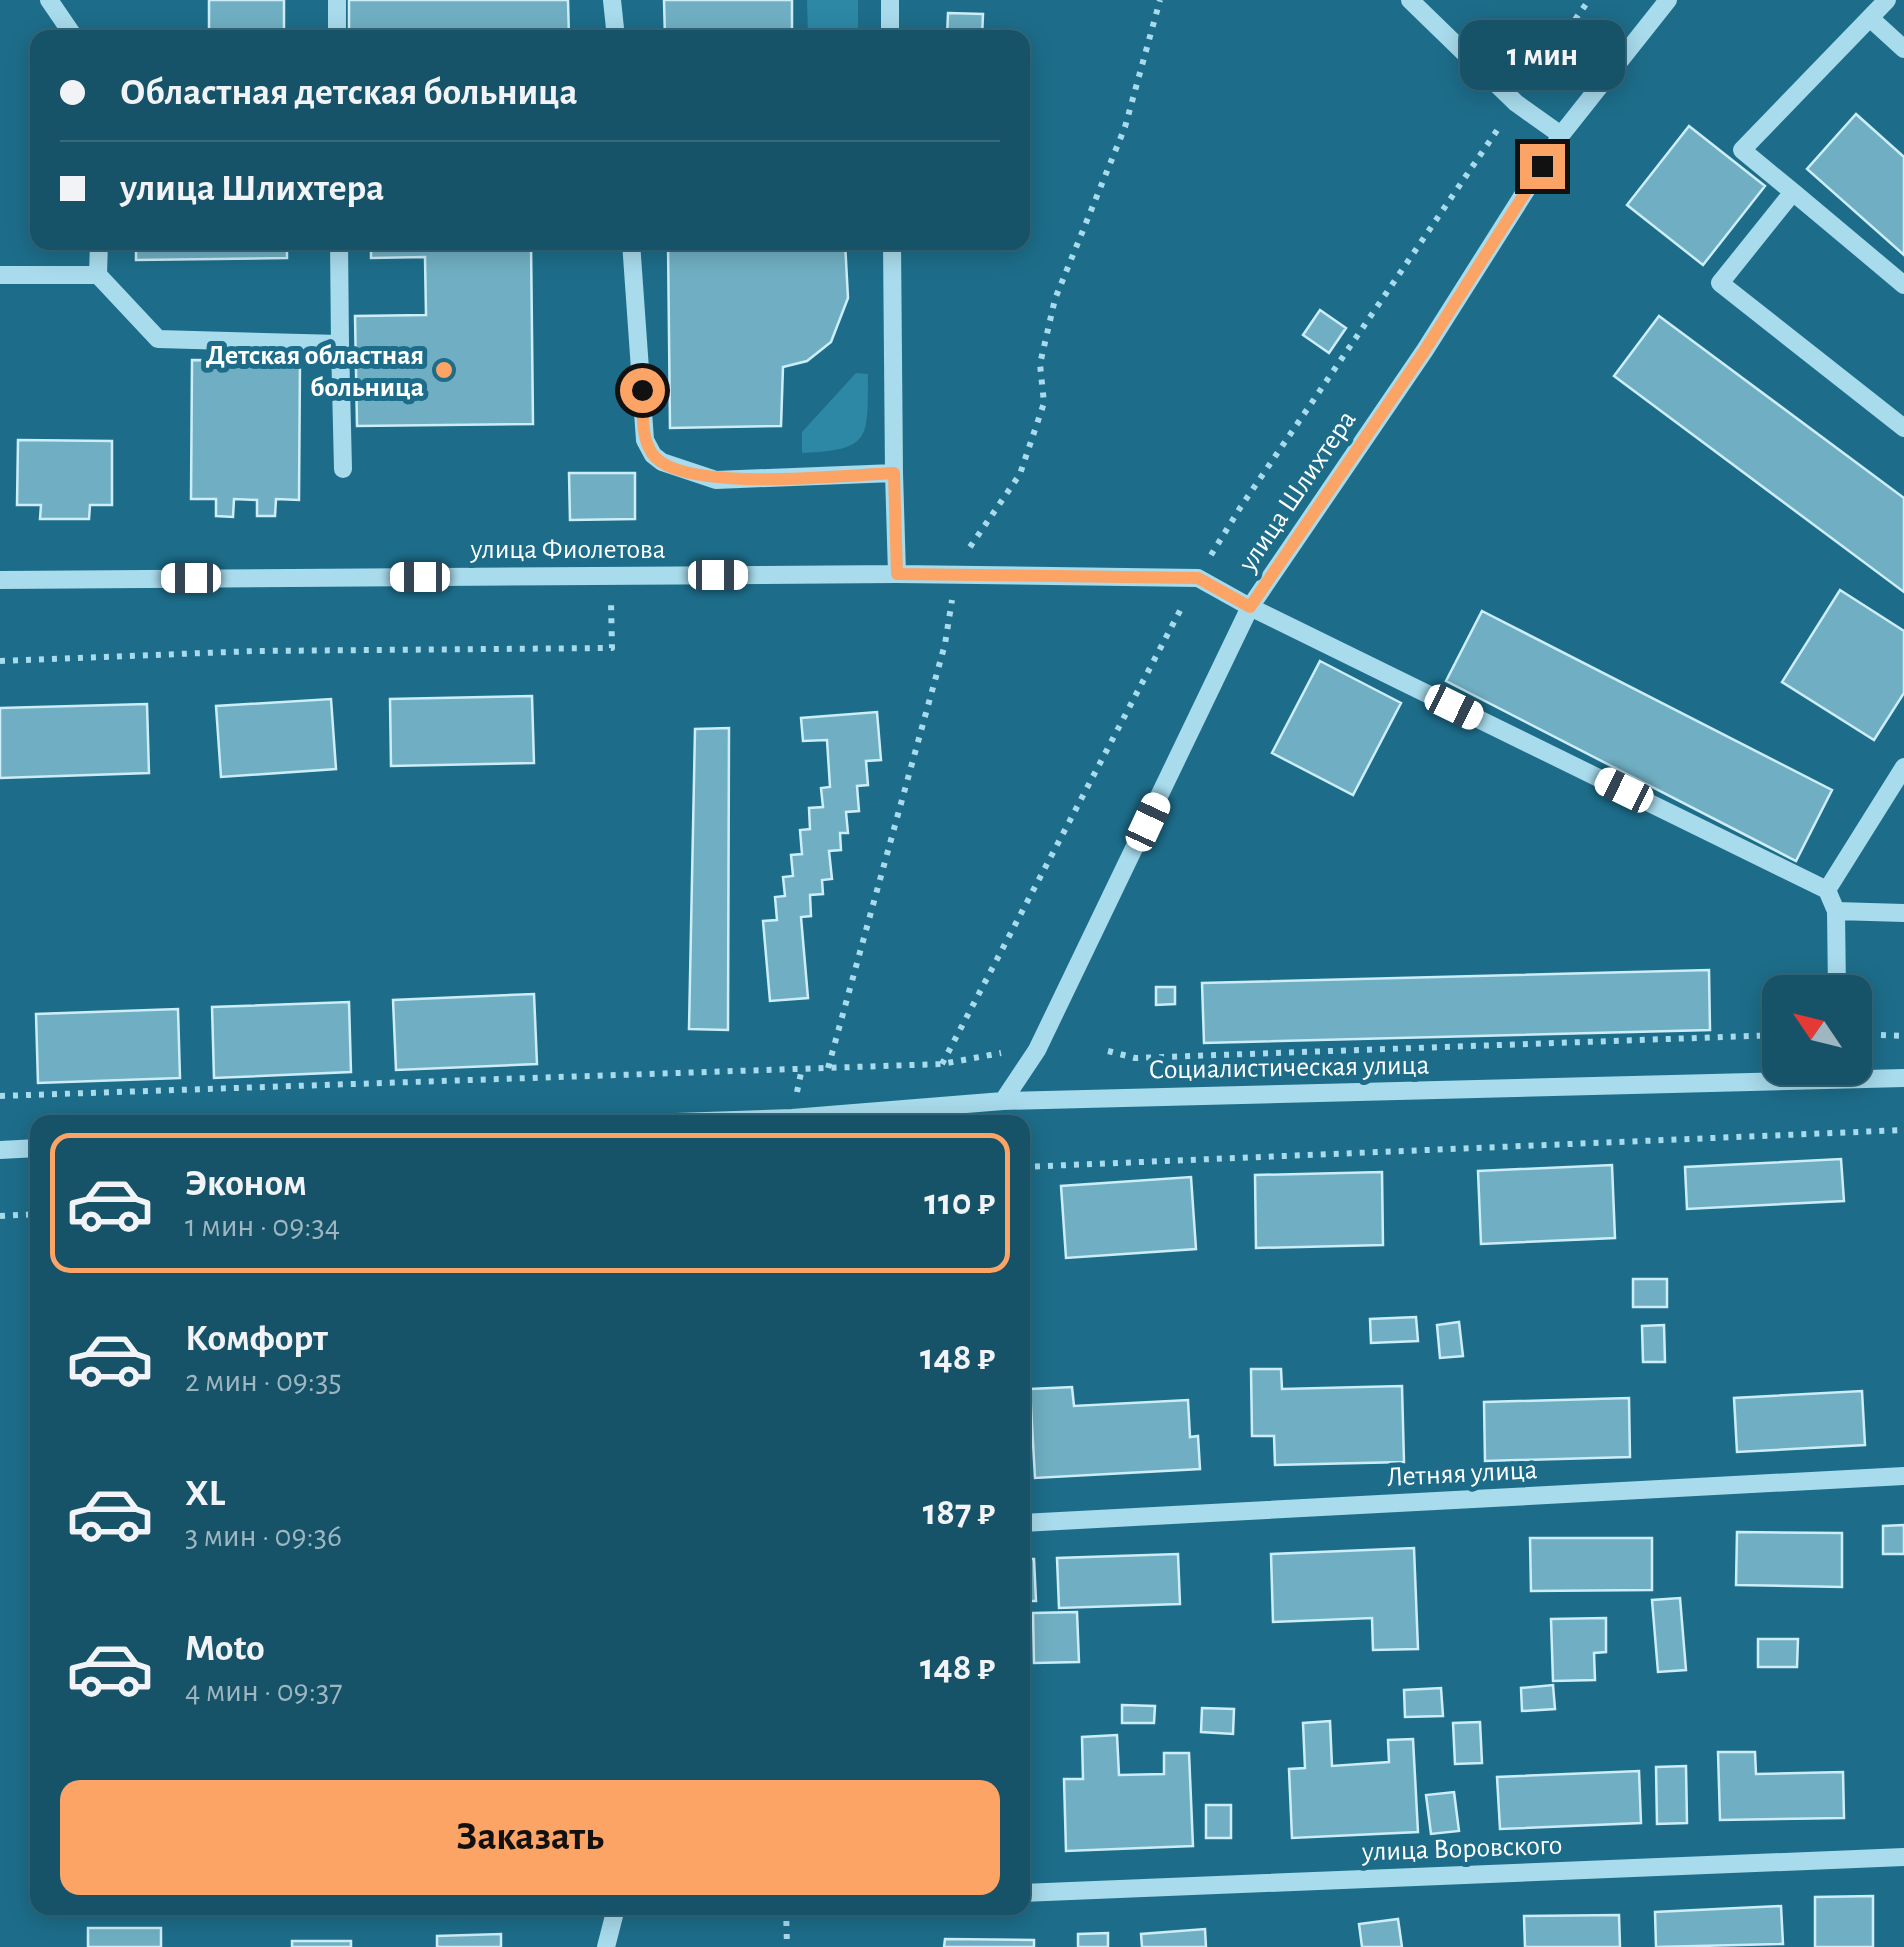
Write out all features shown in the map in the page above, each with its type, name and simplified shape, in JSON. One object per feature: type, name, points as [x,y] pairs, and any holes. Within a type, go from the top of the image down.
[{"type":"street","points":[[49,0],[70,30]]},
{"type":"street","points":[[337,0],[338,30]]},
{"type":"street","points":[[612,0],[615,30]]},
{"type":"street","points":[[890,0],[890,30]]},
{"type":"street","points":[[1410,0],[1516,103],[1561,135]]},
{"type":"street","name":"улица Шлихтера","points":[[1003,1101],[1037,1050],[1250,607],[1425,350],[1561,135],[1668,0]]},
{"type":"street","points":[[1887,0],[1742,150],[1904,285]]},
{"type":"street","points":[[1870,18],[1904,48]]},
{"type":"street","points":[[1792,192],[1720,283],[1904,428]]},
{"type":"street","points":[[99,250],[98,275],[158,339],[340,344]]},
{"type":"street","points":[[339,250],[343,469]]},
{"type":"street","points":[[632,250],[645,440],[652,455],[716,480],[894,473]]},
{"type":"street","points":[[892,250],[897,574]]},
{"type":"street","points":[[0,275],[98,275]]},
{"type":"street","name":"улица Фиолетова","points":[[0,580],[897,574],[1198,578],[1828,890]]},
{"type":"street","points":[[1837,975],[1836,911],[1828,890],[1904,767]]},
{"type":"street","points":[[1836,911],[1904,913]]},
{"type":"street","name":"Социалистическая улица","points":[[876,1115],[1003,1101],[1762,1076]]},
{"type":"street","name":"Социалистическая улица","points":[[1872,1076],[1904,1078]]},
{"type":"street","points":[[0,1150],[30,1148]]},
{"type":"street","name":"Летняя улица","points":[[1030,1523],[1904,1476]]},
{"type":"street","name":"улица Воровского","points":[[1030,1893],[1904,1857]]},
{"type":"street","points":[[606,1947],[614,1915]]},
{"type":"path","points":[[828,1068],[944,644],[956,574],[975,538],[1020,474],[1044,403],[1040,364],[1054,299],[1125,127],[1160,0]]},
{"type":"path","points":[[942,1064],[1198,578],[1240,508],[1590,0]]},
{"type":"path","points":[[0,660],[255,651],[612,648],[610,576]]},
{"type":"path","points":[[1872,1035],[1904,1036]]},
{"type":"path","points":[[1108,1051],[1136,1058],[1762,1037]]},
{"type":"path","points":[[0,1096],[942,1064],[1012,1051]]},
{"type":"path","points":[[1030,1167],[1904,1130]]},
{"type":"path","points":[[0,1216],[30,1214]]},
{"type":"path","points":[[786,1915],[788,1947]]},
{"type":"shaded area","points":[[807,0],[858,0],[858,30],[808,30]]},
{"type":"shaded area","points":[[856,373],[868,374],[867,413],[861,436],[854,444],[842,448],[802,453],[802,432]]},
{"type":"building","points":[[209,0],[284,0],[284,30],[209,30]]},
{"type":"building","points":[[349,0],[568,0],[569,30],[349,30]]},
{"type":"building","points":[[664,0],[792,0],[792,30],[665,30]]},
{"type":"building","points":[[948,13],[983,14],[982,30],[947,30]]},
{"type":"building","points":[[1856,114],[1904,157],[1904,255],[1807,169]]},
{"type":"building","points":[[1689,126],[1765,186],[1703,265],[1627,205]]},
{"type":"building","points":[[136,250],[287,250],[287,258],[136,260]]},
{"type":"building","name":"Детская областная больница","points":[[371,250],[531,250],[533,424],[357,426],[355,316],[426,315],[425,257],[371,258]]},
{"type":"building","points":[[668,250],[845,250],[848,298],[831,342],[807,361],[783,367],[781,426],[670,428]]},
{"type":"building","points":[[1320,310],[1346,328],[1329,353],[1303,335]]},
{"type":"building","points":[[1659,316],[1904,498],[1904,592],[1614,376]]},
{"type":"building","points":[[192,360],[300,361],[299,500],[276,499],[275,516],[257,516],[257,500],[234,499],[233,517],[216,516],[216,499],[191,499]]},
{"type":"building","points":[[18,440],[112,441],[112,505],[90,505],[89,519],[40,519],[41,505],[17,505]]},
{"type":"building","points":[[569,473],[635,473],[635,519],[570,520]]},
{"type":"building","points":[[1840,590],[1904,631],[1904,693],[1874,740],[1782,682]]},
{"type":"building","points":[[1482,611],[1832,790],[1796,861],[1446,681]]},
{"type":"building","points":[[1320,661],[1401,703],[1353,795],[1272,753]]},
{"type":"building","points":[[532,696],[534,763],[391,766],[390,699]]},
{"type":"building","points":[[331,699],[336,769],[221,777],[216,706]]},
{"type":"building","points":[[147,704],[149,773],[0,778],[0,708]]},
{"type":"building","points":[[877,712],[881,760],[866,761],[868,785],[857,786],[859,811],[846,812],[848,833],[840,833],[841,850],[829,851],[832,879],[822,880],[823,894],[810,895],[811,916],[801,917],[808,998],[770,1001],[763,921],[777,920],[775,897],[785,896],[783,877],[793,876],[791,855],[802,854],[800,830],[810,829],[809,808],[823,807],[821,788],[830,787],[827,740],[803,741],[801,718]]},
{"type":"building","points":[[729,728],[728,1030],[689,1029],[695,729]]},
{"type":"building","points":[[1709,970],[1710,1030],[1204,1043],[1202,983]]},
{"type":"building","points":[[1156,987],[1175,987],[1175,1004],[1156,1005]]},
{"type":"building","points":[[534,994],[537,1064],[396,1070],[393,1000]]},
{"type":"building","points":[[349,1002],[351,1072],[214,1078],[212,1007]]},
{"type":"building","points":[[178,1009],[180,1078],[38,1083],[36,1014]]},
{"type":"building","points":[[1841,1159],[1844,1201],[1687,1209],[1685,1167]]},
{"type":"building","points":[[1612,1165],[1615,1238],[1481,1244],[1478,1171]]},
{"type":"building","points":[[1382,1172],[1383,1245],[1256,1248],[1255,1175]]},
{"type":"building","points":[[1191,1177],[1196,1249],[1066,1258],[1061,1186]]},
{"type":"building","points":[[1633,1279],[1667,1279],[1667,1307],[1633,1307]]},
{"type":"building","points":[[1416,1317],[1418,1341],[1371,1343],[1370,1319]]},
{"type":"building","points":[[1459,1322],[1463,1356],[1440,1358],[1437,1325]]},
{"type":"building","points":[[1664,1325],[1665,1362],[1643,1362],[1642,1326]]},
{"type":"building","points":[[1251,1369],[1281,1369],[1282,1389],[1402,1386],[1404,1462],[1275,1465],[1274,1436],[1252,1436]]},
{"type":"building","points":[[1072,1387],[1074,1406],[1188,1400],[1190,1437],[1198,1436],[1200,1469],[1035,1478],[1030,1389]]},
{"type":"building","points":[[1862,1391],[1865,1445],[1737,1452],[1734,1398]]},
{"type":"building","points":[[1629,1398],[1630,1457],[1485,1461],[1484,1402]]},
{"type":"building","points":[[1904,1525],[1904,1554],[1883,1554],[1883,1526]]},
{"type":"building","points":[[1737,1532],[1842,1533],[1842,1587],[1736,1585]]},
{"type":"building","points":[[1530,1538],[1652,1538],[1652,1590],[1531,1591]]},
{"type":"building","points":[[1414,1548],[1418,1649],[1373,1650],[1372,1618],[1273,1622],[1271,1554]]},
{"type":"building","points":[[1178,1554],[1180,1604],[1059,1608],[1057,1558]]},
{"type":"building","points":[[1030,1559],[1034,1559],[1036,1601],[1030,1601]]},
{"type":"building","points":[[1680,1598],[1686,1670],[1658,1672],[1652,1600]]},
{"type":"building","points":[[1077,1612],[1079,1662],[1034,1663],[1033,1613]]},
{"type":"building","points":[[1606,1618],[1606,1652],[1594,1653],[1595,1680],[1553,1681],[1551,1619]]},
{"type":"building","points":[[1758,1639],[1798,1639],[1797,1667],[1758,1667]]},
{"type":"building","points":[[1553,1685],[1555,1709],[1522,1711],[1521,1688]]},
{"type":"building","points":[[1441,1688],[1443,1716],[1405,1717],[1404,1690]]},
{"type":"building","points":[[1122,1705],[1155,1706],[1154,1723],[1122,1723]]},
{"type":"building","points":[[1202,1708],[1234,1709],[1233,1734],[1201,1732]]},
{"type":"building","points":[[1330,1721],[1332,1766],[1389,1762],[1388,1740],[1413,1739],[1418,1832],[1292,1838],[1289,1769],[1305,1768],[1303,1723]]},
{"type":"building","points":[[1480,1722],[1482,1763],[1455,1764],[1453,1723]]},
{"type":"building","points":[[1117,1735],[1119,1775],[1164,1774],[1164,1753],[1189,1753],[1193,1846],[1066,1851],[1064,1779],[1083,1779],[1082,1737]]},
{"type":"building","points":[[1718,1752],[1755,1752],[1756,1774],[1843,1772],[1844,1818],[1720,1820]]},
{"type":"building","points":[[1686,1766],[1687,1823],[1657,1824],[1656,1767]]},
{"type":"building","points":[[1639,1771],[1641,1823],[1500,1829],[1497,1777]]},
{"type":"building","points":[[1454,1792],[1459,1831],[1431,1834],[1426,1795]]},
{"type":"building","points":[[1206,1805],[1231,1805],[1231,1838],[1206,1838]]},
{"type":"building","points":[[1873,1896],[1873,1947],[1815,1947],[1815,1897]]},
{"type":"building","points":[[1781,1906],[1783,1944],[1656,1947],[1655,1912]]},
{"type":"building","points":[[1619,1915],[1620,1947],[1525,1947],[1524,1916]]},
{"type":"building","points":[[1398,1919],[1402,1947],[1362,1947],[1359,1924]]},
{"type":"building","points":[[88,1928],[161,1928],[161,1947],[88,1947]]},
{"type":"building","points":[[1205,1929],[1206,1947],[1142,1947],[1141,1934]]},
{"type":"building","points":[[1108,1933],[1108,1947],[1078,1947],[1078,1934]]},
{"type":"building","points":[[501,1934],[501,1947],[437,1947],[437,1936]]},
{"type":"building","points":[[945,1939],[1034,1940],[1034,1947],[944,1947]]},
{"type":"building","points":[[292,1941],[351,1941],[351,1947],[292,1947]]},
{"type":"place","name":"Детская областная больница","points":[[444,370]]},
{"type":"route","points":[[642,390],[645,440],[652,455],[716,480],[894,473],[897,574],[1198,578],[1250,607],[1425,350],[1542,166]]}]
